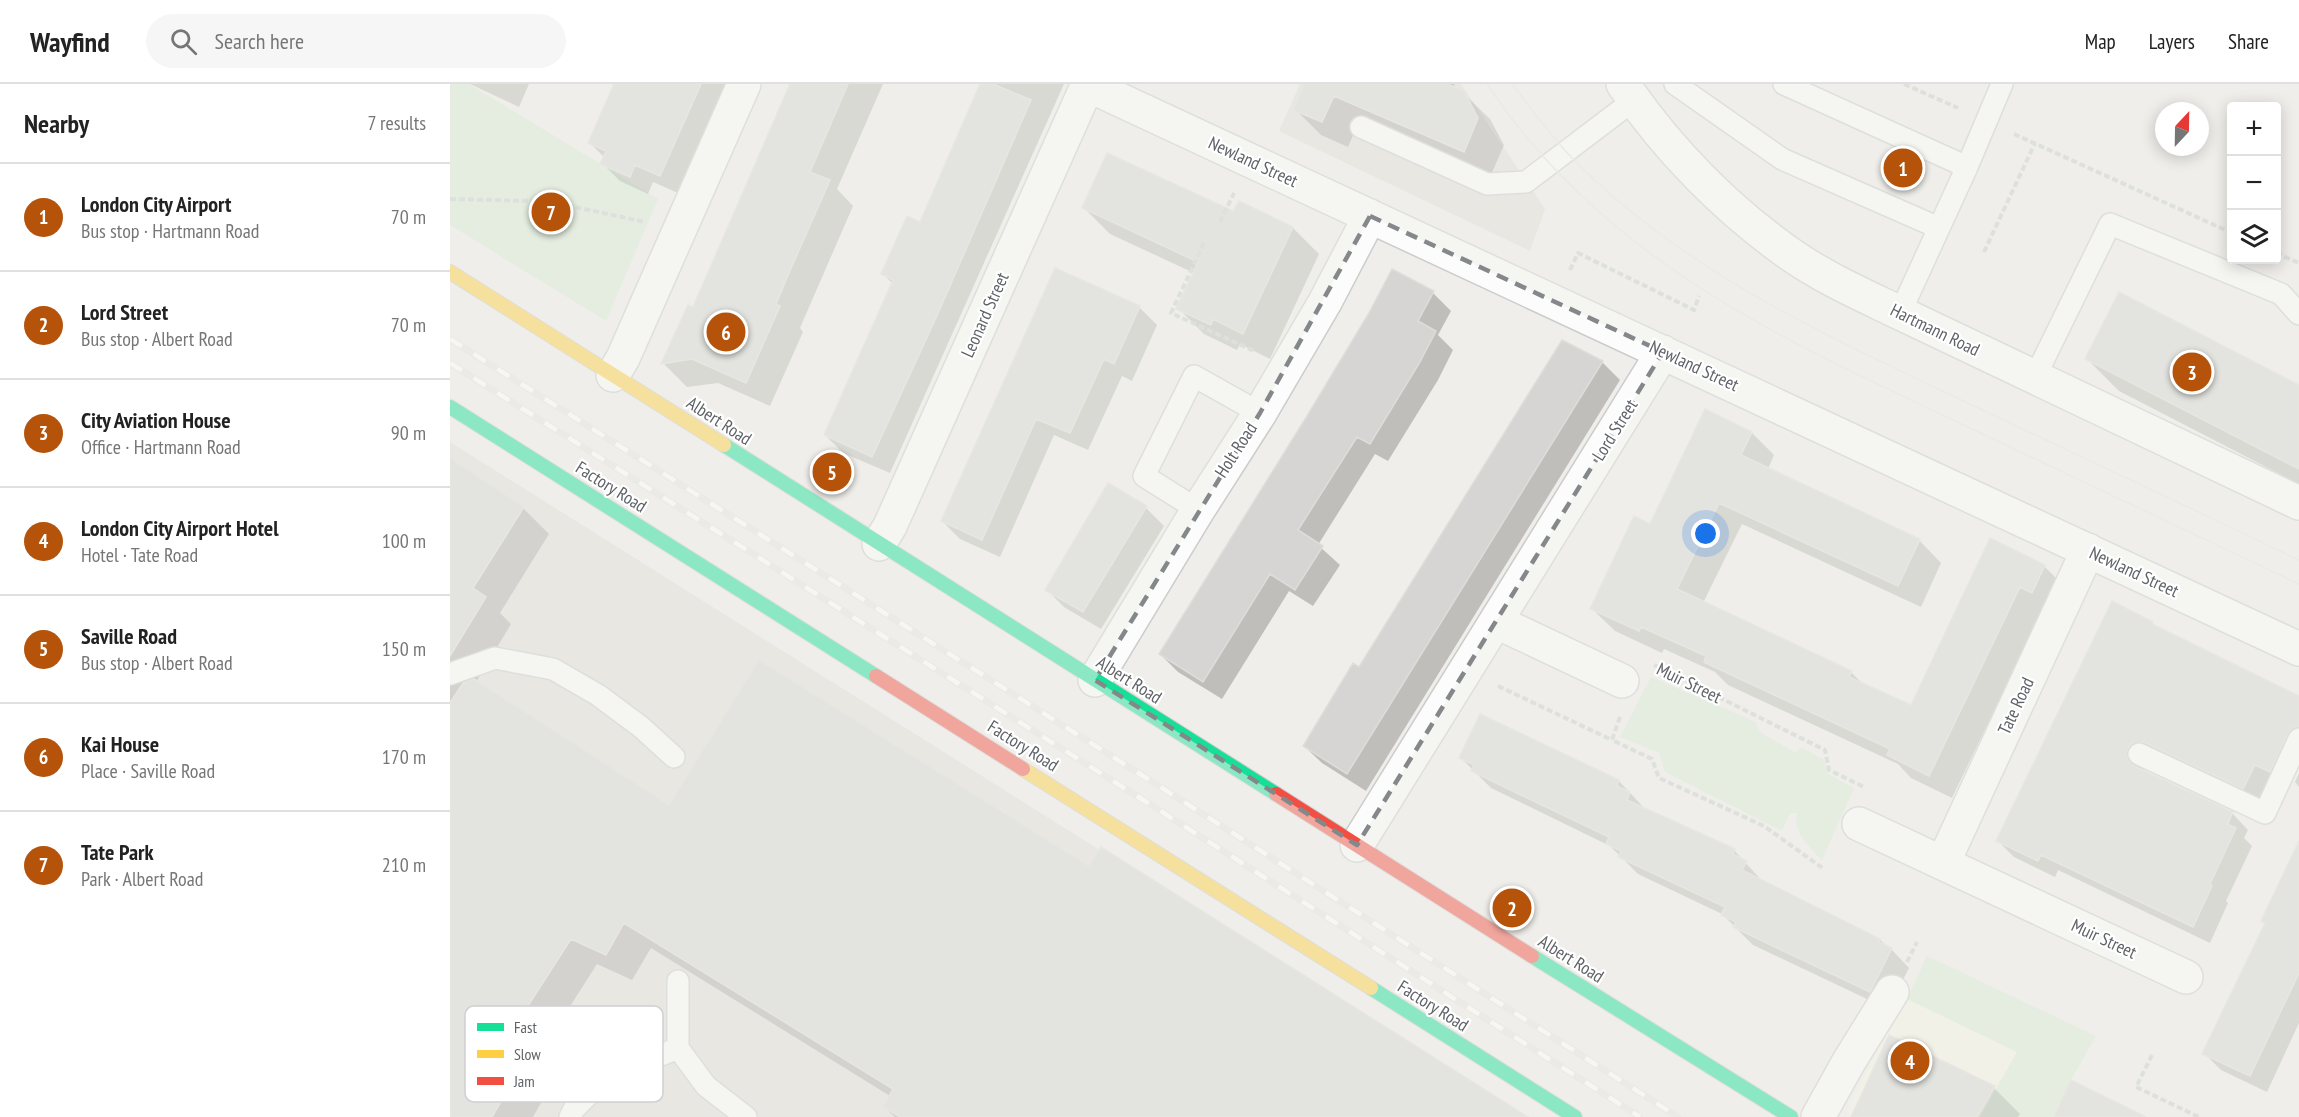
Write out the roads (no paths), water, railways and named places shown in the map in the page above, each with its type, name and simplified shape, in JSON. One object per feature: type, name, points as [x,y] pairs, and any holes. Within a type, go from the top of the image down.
[{"type":"main road","name":"Albert Road","points":[[450,272],[1791,1117]]},
{"type":"main road","name":"Factory Road","points":[[450,406],[1575,1117]]},
{"type":"street","points":[[613,375],[623,358],[744,84]]},
{"type":"street","name":"Newland Street","points":[[1088,84],[2299,649]]},
{"type":"street","name":"Leonard Street","points":[[879,544],[890,526],[1088,84]]},
{"type":"street","name":"Hartmann Road","points":[[1629,92],[1681,158],[1745,219],[1791,255],[1838,283],[2299,503]]},
{"type":"street","name":"Holt Road","points":[[1095,680],[1197,510],[1260,413],[1325,302],[1370,216]]},
{"type":"street","name":"Lord Street","points":[[1357,844],[1664,352]]},
{"type":"street","name":"Tate Road","points":[[1943,862],[2088,550]]},
{"type":"street","points":[[1497,622],[1630,683]]},
{"type":"street","name":"Muir Street","points":[[1859,824],[2187,977]]},
{"type":"street","points":[[1818,1117],[1892,992]]},
{"type":"lane","points":[[1675,84],[1782,159],[1939,228]]},
{"type":"lane","points":[[1784,84],[1966,167]]},
{"type":"lane","points":[[1900,313],[2002,84]]},
{"type":"lane","points":[[1361,127],[1487,184],[1526,182],[1629,92]]},
{"type":"lane","points":[[2035,377],[2110,224],[2281,294],[2299,314]]},
{"type":"lane","points":[[1197,510],[1144,476],[1194,375],[1260,413]]},
{"type":"lane","points":[[450,674],[495,658],[553,669],[598,694],[641,727],[674,757]]},
{"type":"lane","points":[[2139,754],[2265,813],[2299,739]]},
{"type":"lane","points":[[678,981],[678,1048],[706,1086],[746,1117]]},
{"type":"lane","points":[[663,1054],[678,1048]]},
{"type":"lane","points":[[570,1117],[581,1102]]},
{"type":"tram line","points":[[1487,84],[1534,146],[1587,200],[1643,248],[1703,290],[1833,362],[2299,584]]},
{"type":"tram line","points":[[1512,84],[1571,157],[1624,206],[1670,241],[1767,303],[1869,356],[2299,560]]},
{"type":"railway","points":[[450,339],[1159,786],[1678,1117]]},
{"type":"railway","points":[[450,363],[1148,803],[1640,1117]]},
{"type":"place","name":"London City Airport","points":[[1903,168]]},
{"type":"place","name":"Tate Park","points":[[551,212]]},
{"type":"place","name":"Kai House","points":[[726,332]]},
{"type":"place","name":"City Aviation House","points":[[2192,372]]},
{"type":"place","name":"Saville Road","points":[[832,472]]},
{"type":"place","name":"Lord Street","points":[[1512,908]]},
{"type":"place","name":"London City Airport Hotel","points":[[1910,1061]]}]
